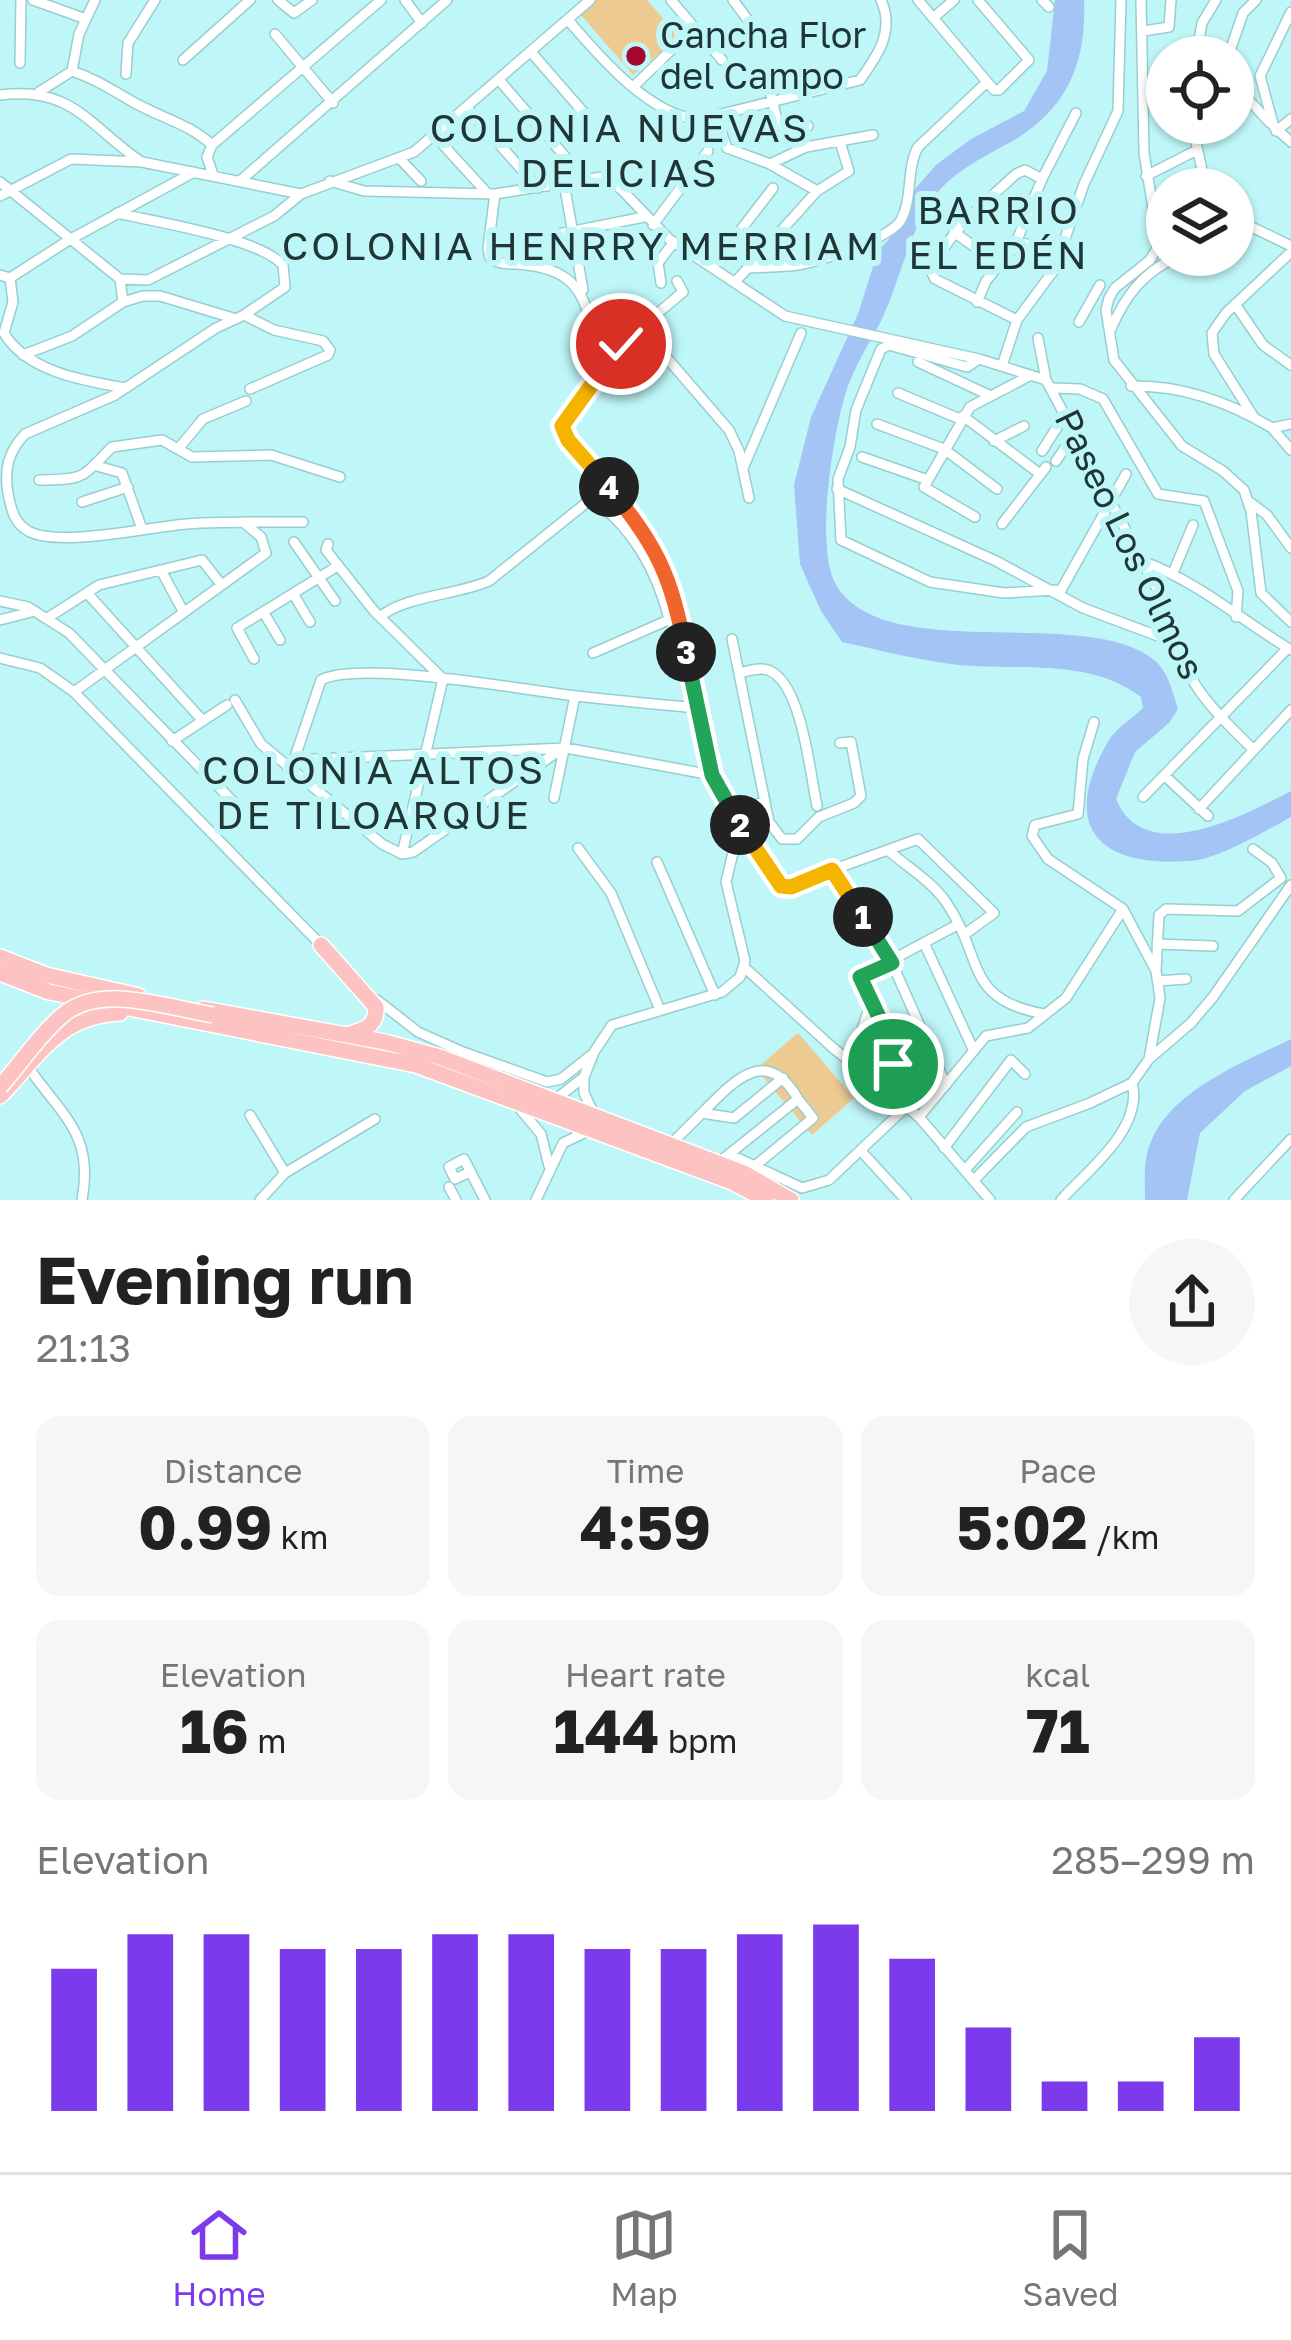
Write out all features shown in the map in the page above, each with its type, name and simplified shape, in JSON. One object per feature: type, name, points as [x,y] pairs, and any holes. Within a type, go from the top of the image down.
[{"type":"highway","points":[[321,945],[376,1007],[370,1026],[346,1035]]},
{"type":"highway","points":[[0,957],[46,975],[218,1014]]},
{"type":"highway","points":[[1,974],[50,992],[382,1056],[724,1158],[791,1200]]},
{"type":"highway","points":[[0,1087],[52,1025],[85,1002],[101,998],[218,1014],[463,1058],[766,1200]]},
{"type":"highway","points":[[0,1096],[71,1023],[98,1014],[144,1012]]},
{"type":"street","points":[[20,62],[21,0]]},
{"type":"street","points":[[33,0],[62,5],[86,19]]},
{"type":"street","points":[[39,92],[72,70],[95,0]]},
{"type":"street","points":[[126,74],[128,43],[154,0]]},
{"type":"street","points":[[183,60],[250,0]]},
{"type":"street","points":[[278,0],[294,14],[312,0]]},
{"type":"street","points":[[213,176],[207,157],[212,145],[381,0]]},
{"type":"street","points":[[405,0],[422,23]]},
{"type":"street","points":[[240,182],[447,0]]},
{"type":"street","points":[[0,182],[6,193],[120,279],[148,280],[274,216],[301,194],[400,159],[435,136],[590,0]]},
{"type":"street","points":[[671,0],[722,60]]},
{"type":"street","points":[[735,0],[764,40]]},
{"type":"street","points":[[568,20],[613,73],[692,120],[860,80],[886,33],[883,0]]},
{"type":"street","points":[[918,0],[999,90],[1029,60],[978,0]]},
{"type":"street","points":[[933,18],[954,0]]},
{"type":"street","points":[[1002,366],[1017,320],[1054,270],[1084,184],[1118,111],[1121,0]]},
{"type":"street","points":[[1141,0],[1146,176]]},
{"type":"street","points":[[1119,64],[1143,34],[1169,26],[1171,0]]},
{"type":"street","points":[[1200,36],[1216,0]]},
{"type":"street","points":[[1235,36],[1253,1]]},
{"type":"street","points":[[1275,129],[1260,76],[1291,12]]},
{"type":"street","points":[[633,87],[694,28]]},
{"type":"street","points":[[275,34],[333,104]]},
{"type":"street","points":[[1275,44],[1291,40]]},
{"type":"street","points":[[532,52],[584,113]]},
{"type":"street","points":[[72,70],[196,130],[212,145]]},
{"type":"street","points":[[500,81],[568,160]]},
{"type":"street","points":[[750,268],[798,265],[842,252],[895,227],[904,213],[917,147],[987,82]]},
{"type":"street","points":[[768,83],[779,132],[808,126]]},
{"type":"street","points":[[0,94],[39,92],[87,117],[142,162]]},
{"type":"street","points":[[1254,108],[1291,142]]},
{"type":"street","points":[[467,109],[538,188]]},
{"type":"street","points":[[976,302],[1017,241],[1076,113]]},
{"type":"street","points":[[716,117],[727,148],[770,164],[817,191]]},
{"type":"street","points":[[1275,129],[1291,119]]},
{"type":"street","points":[[770,164],[806,147],[873,135]]},
{"type":"street","points":[[435,136],[491,194],[488,248],[492,261],[548,269],[568,279],[584,296]]},
{"type":"street","points":[[736,281],[817,191],[849,171],[840,142]]},
{"type":"street","points":[[1196,144],[1201,168]]},
{"type":"street","points":[[1162,168],[1197,150]]},
{"type":"street","points":[[488,248],[648,220],[709,151]]},
{"type":"street","points":[[6,193],[71,159],[142,162],[301,194]]},
{"type":"street","points":[[400,159],[421,181]]},
{"type":"street","points":[[1017,320],[932,277],[931,271],[954,232],[1020,171],[1042,179]]},
{"type":"street","points":[[126,388],[74,377],[23,355],[4,333],[13,302],[5,277],[194,172]]},
{"type":"street","name":"Paseo Los Olmos","points":[[330,181],[364,191],[491,194],[602,177],[611,180],[674,242],[778,312],[979,359],[1036,381],[1066,413],[1113,503],[1175,623],[1174,643],[1187,673],[1252,749]]},
{"type":"street","points":[[564,183],[591,325]]},
{"type":"street","points":[[712,266],[773,188]]},
{"type":"street","points":[[117,213],[272,255],[283,265],[285,287],[126,388],[25,434],[4,471],[5,509],[35,535],[303,522]]},
{"type":"street","points":[[1253,416],[1211,344],[1216,323],[1291,244],[1254,227]]},
{"type":"street","points":[[954,232],[1001,266]]},
{"type":"street","points":[[1017,241],[1060,255]]},
{"type":"street","points":[[661,284],[658,263],[674,242]]},
{"type":"street","points":[[1146,263],[1115,288],[1107,308],[1114,360],[1182,446],[1235,480],[1247,500],[1261,593],[1291,622]]},
{"type":"street","points":[[1109,333],[1129,292],[1149,276]]},
{"type":"street","points":[[120,279],[123,302]]},
{"type":"street","points":[[674,618],[670,582],[654,549],[562,426],[613,355],[683,292],[677,281]]},
{"type":"street","points":[[1079,322],[1100,285]]},
{"type":"street","points":[[23,355],[72,336],[123,302],[160,296],[323,341],[330,350],[328,355],[250,388]]},
{"type":"street","points":[[1090,302],[1107,308]]},
{"type":"street","points":[[1235,304],[1263,345],[1291,365]]},
{"type":"street","points":[[641,328],[729,430],[748,497]]},
{"type":"street","points":[[743,470],[801,333]]},
{"type":"street","points":[[1036,381],[1038,338]]},
{"type":"street","points":[[979,359],[968,367],[885,346],[856,410],[838,489],[841,540],[930,582],[984,591],[1058,591]]},
{"type":"street","points":[[918,362],[992,398]]},
{"type":"street","points":[[975,517],[924,487],[964,415],[1036,381],[1080,389],[1102,399],[1158,494],[1204,501],[1238,591],[1236,617]]},
{"type":"street","points":[[1131,386],[1201,395],[1253,416],[1272,428],[1291,450]]},
{"type":"street","points":[[898,393],[964,415],[994,441],[1048,467]]},
{"type":"street","points":[[178,449],[203,419],[246,401]]},
{"type":"street","points":[[1042,451],[1066,413]]},
{"type":"street","points":[[877,424],[944,449],[998,489]]},
{"type":"street","points":[[1272,428],[1291,424]]},
{"type":"street","points":[[994,441],[1024,426]]},
{"type":"street","points":[[1003,524],[1076,432]]},
{"type":"street","points":[[39,480],[83,476],[112,447],[162,440],[192,457],[271,455],[340,477]]},
{"type":"street","points":[[862,458],[928,480]]},
{"type":"street","points":[[97,466],[122,473],[142,529]]},
{"type":"street","points":[[1058,591],[1126,474]]},
{"type":"street","points":[[82,502],[128,487]]},
{"type":"street","points":[[838,489],[1058,591],[1083,608],[1174,643]]},
{"type":"street","points":[[380,617],[392,608],[489,581],[591,499],[629,532],[658,578],[674,618],[712,775],[781,886],[791,887],[919,838],[994,913],[860,977],[896,1058],[877,1082]]},
{"type":"street","points":[[1247,500],[1267,514],[1291,548]]},
{"type":"street","points":[[74,692],[266,553],[261,537],[243,522]]},
{"type":"street","points":[[1173,572],[1193,525]]},
{"type":"street","points":[[294,542],[334,601]]},
{"type":"street","points":[[328,544],[326,550],[336,567],[442,679]]},
{"type":"street","points":[[49,617],[113,580],[162,572],[199,559],[220,584]]},
{"type":"street","points":[[1141,560],[1201,588],[1236,617],[1290,649],[1143,797]]},
{"type":"street","points":[[254,658],[236,630],[336,567]]},
{"type":"street","points":[[162,572],[183,611]]},
{"type":"street","points":[[87,593],[203,721]]},
{"type":"street","points":[[294,595],[310,622]]},
{"type":"street","points":[[0,601],[49,617],[247,816]]},
{"type":"street","points":[[0,620],[34,610]]},
{"type":"street","points":[[264,613],[280,640]]},
{"type":"street","points":[[593,652],[674,618]]},
{"type":"street","points":[[732,639],[764,802],[774,831],[789,841],[803,836],[819,818],[859,799],[862,792],[851,742],[840,743]]},
{"type":"street","points":[[0,658],[40,668],[74,692],[321,945],[403,1022],[463,1058],[547,1082],[561,1079],[594,1052]]},
{"type":"street","points":[[739,673],[764,669],[779,677],[792,693],[817,806]]},
{"type":"street","points":[[290,764],[325,678],[386,674],[697,708]]},
{"type":"street","points":[[402,854],[442,679]]},
{"type":"street","points":[[554,798],[575,696]]},
{"type":"street","points":[[172,741],[231,702],[261,744],[382,844],[402,854],[413,852],[565,748]]},
{"type":"street","points":[[1198,808],[1291,710]]},
{"type":"street","points":[[1094,722],[1083,759],[1078,814],[1041,822],[1032,836],[1048,859],[1123,909],[1157,976]]},
{"type":"street","points":[[290,764],[565,748],[712,775]]},
{"type":"street","points":[[1165,776],[1208,816]]},
{"type":"street","points":[[733,814],[764,802]]},
{"type":"street","points":[[536,1200],[550,1166],[569,1138],[594,1122],[584,1077],[612,1025],[731,987],[744,967],[745,952],[726,882],[737,836],[733,814]]},
{"type":"street","points":[[578,848],[611,893],[660,1010]]},
{"type":"street","points":[[1253,849],[1287,883]]},
{"type":"street","points":[[890,852],[937,891],[998,1000],[1044,1014]]},
{"type":"street","points":[[657,862],[715,994]]},
{"type":"street","points":[[832,870],[892,963],[946,1084]]},
{"type":"street","points":[[1149,1060],[1160,998],[1157,944],[1162,911],[1238,911],[1287,883]]},
{"type":"street","points":[[974,1180],[1026,1127],[1132,1083],[1206,1005],[1287,883]]},
{"type":"street","points":[[919,1117],[986,1036],[1028,1028],[1066,998],[1123,909]]},
{"type":"street","points":[[1157,944],[1213,946]]},
{"type":"street","points":[[925,945],[973,1049]]},
{"type":"street","points":[[744,967],[919,1117],[990,1200]]},
{"type":"street","points":[[1157,976],[1186,980]]},
{"type":"street","points":[[850,1061],[871,1004]]},
{"type":"street","points":[[944,1148],[1011,1060],[1025,1074]]},
{"type":"street","points":[[28,1067],[82,1144],[87,1167],[82,1200]]},
{"type":"street","points":[[671,1144],[752,1071],[774,1070],[813,1118],[756,1166]]},
{"type":"street","points":[[553,1101],[584,1077]]},
{"type":"street","points":[[702,1113],[734,1118],[783,1078]]},
{"type":"street","points":[[1061,1200],[1126,1125],[1134,1100],[1132,1083]]},
{"type":"street","points":[[508,1097],[542,1134],[550,1166]]},
{"type":"street","points":[[724,1158],[798,1099]]},
{"type":"street","points":[[724,1158],[756,1166],[802,1188],[829,1180],[906,1106]]},
{"type":"street","points":[[965,1170],[1017,1112]]},
{"type":"street","points":[[250,1115],[285,1174]]},
{"type":"street","points":[[260,1200],[285,1174],[375,1119]]},
{"type":"street","points":[[1234,1200],[1291,1139]]},
{"type":"street","points":[[860,1151],[906,1200]]},
{"type":"street","points":[[470,1172],[485,1200]]},
{"type":"street","points":[[449,1187],[456,1200]]},
{"type":"shaded area","name":"Cancha Flor del Campo","points":[[595,0],[647,0],[679,37],[633,75],[580,14]]},
{"type":"shaded area","points":[[798,1033],[854,1098],[812,1135],[756,1069]]},
{"type":"water","points":[[1055,0],[1084,0],[1082,45],[1069,84],[1059,101],[1029,130],[965,168],[937,193],[915,231],[881,321],[848,386],[829,480],[828,562],[840,591],[867,613],[903,625],[1085,636],[1124,644],[1154,660],[1166,676],[1178,709],[1135,752],[1116,799],[1130,820],[1149,831],[1197,830],[1291,791],[1291,817],[1241,844],[1189,861],[1130,857],[1095,835],[1088,817],[1087,796],[1094,770],[1112,735],[1143,708],[1141,697],[1120,684],[1074,671],[951,664],[842,642],[821,611],[800,564],[794,485],[811,417],[858,314],[878,251],[902,225],[915,189],[936,165],[971,139],[1024,111],[1047,71]]},
{"type":"water","points":[[1291,1039],[1291,1066],[1245,1091],[1200,1133],[1187,1200],[1145,1200],[1148,1151],[1173,1108],[1210,1080]]},
{"type":"place","name":"Cancha Flor del Campo","points":[[636,56]]},
{"type":"district","name":"COLONIA NUEVAS DELICIAS","points":[[620,150]]},
{"type":"district","name":"BARRIO EL EDÉN","points":[[999,232]]},
{"type":"district","name":"COLONIA HENRRY MERRIAM","points":[[582,246]]},
{"type":"district","name":"COLONIA ALTOS DE TILOARQUE","points":[[374,792]]},
{"type":"route","points":[[621,344],[563,422],[564,432],[638,524],[665,569],[712,775],[734,819],[781,886],[791,887],[832,870],[892,963],[860,977],[896,1053],[893,1064]]}]
